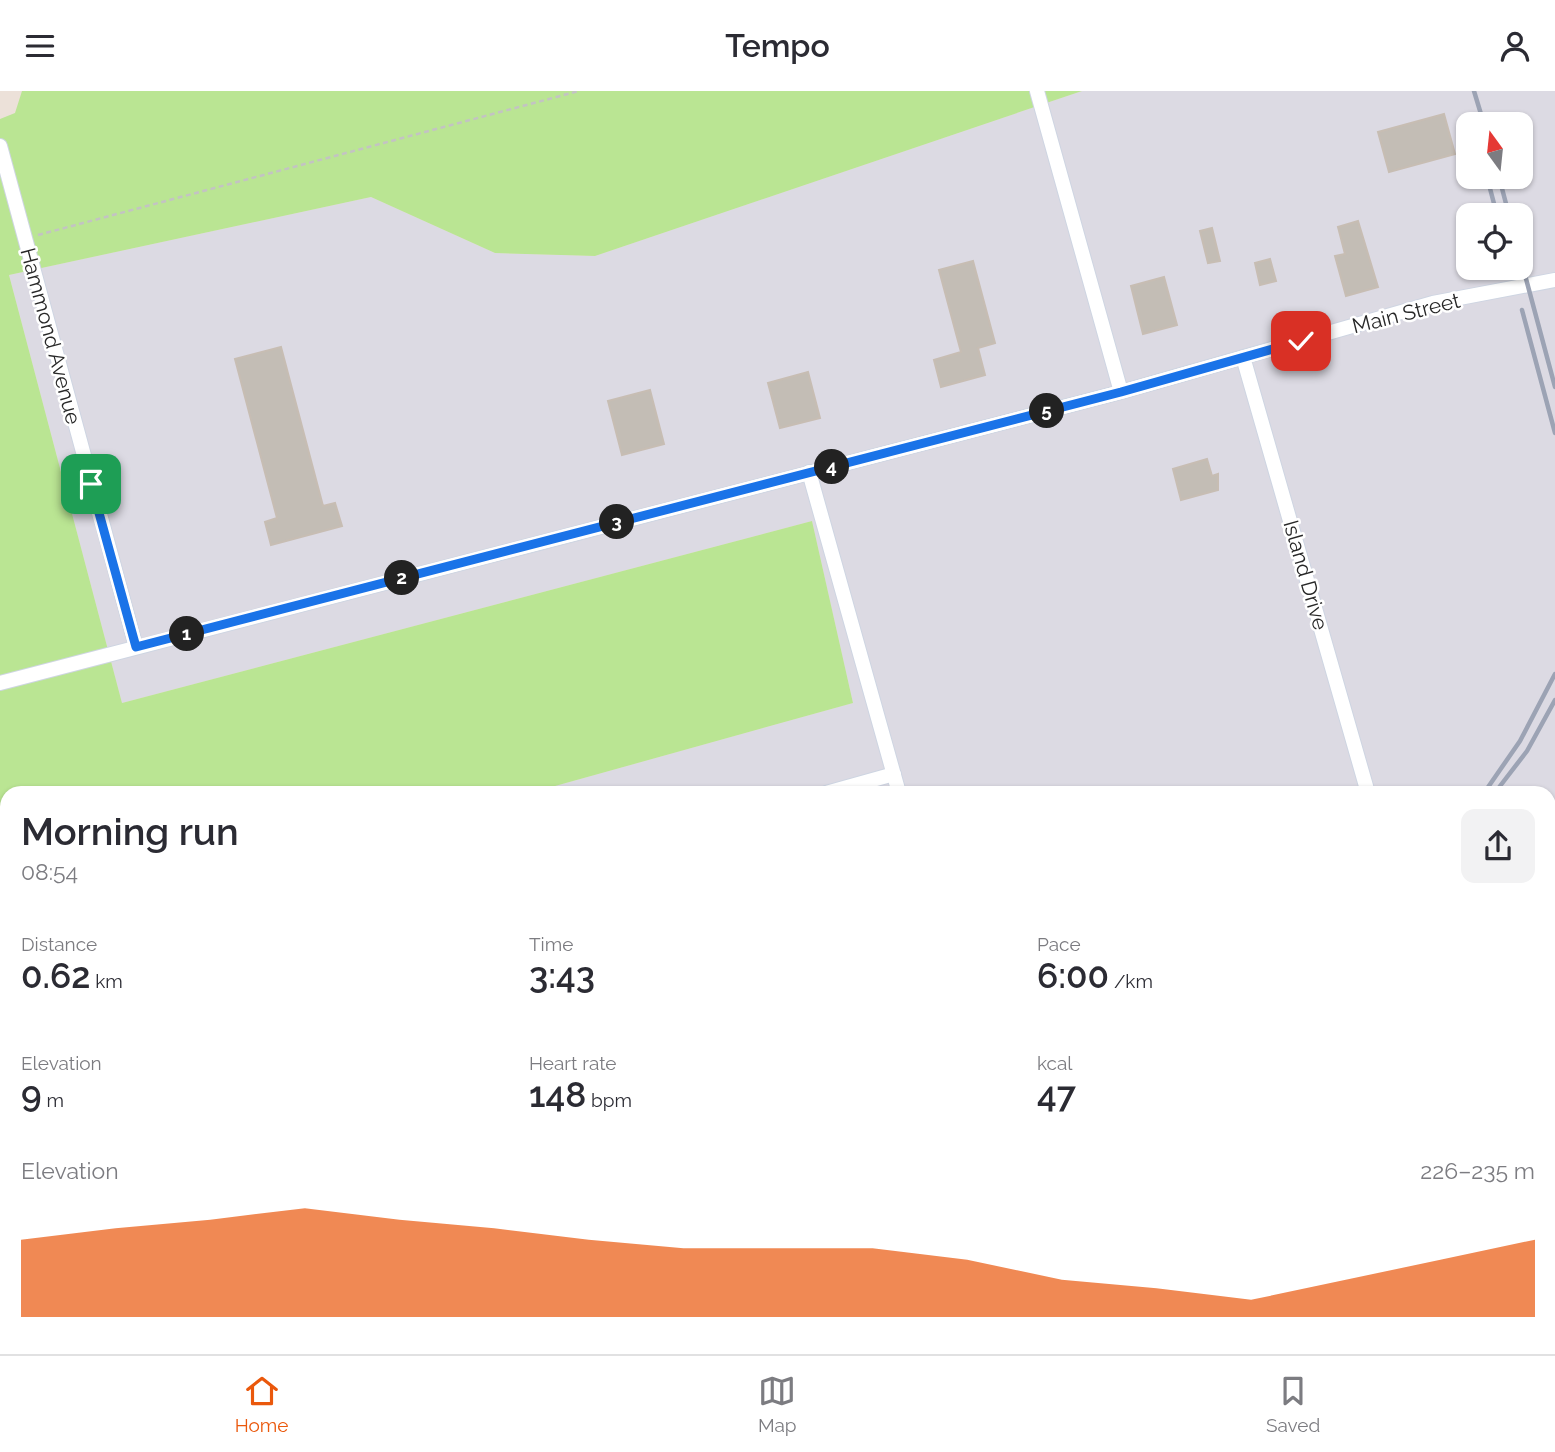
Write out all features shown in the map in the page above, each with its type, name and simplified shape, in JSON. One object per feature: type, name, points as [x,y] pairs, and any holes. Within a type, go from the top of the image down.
[{"type":"street","points":[[1037,91],[1121,392]]},
{"type":"street","name":"Hammond Avenue","points":[[0,146],[136,647]]},
{"type":"street","name":"Main Street","points":[[0,683],[1121,392],[1433,303],[1555,280]]},
{"type":"street","name":"Island Drive","points":[[1243,357],[1366,786]]},
{"type":"street","points":[[809,473],[897,786]]},
{"type":"street","points":[[851,786],[894,774]]},
{"type":"path","points":[[25,238],[579,91]]},
{"type":"shaded area","points":[[1082,91],[1555,91],[1555,786],[555,786],[853,703],[812,521],[122,703],[9,275],[371,197],[495,253],[595,256]]},
{"type":"green space","points":[[22,91],[1082,91],[595,256],[495,253],[371,197],[9,275],[122,703],[812,521],[853,703],[555,786],[0,786],[0,119],[15,113]]},
{"type":"building","points":[[1444,114],[1455,154],[1389,172],[1378,132]]},
{"type":"building","points":[[1358,221],[1378,287],[1346,296],[1335,256],[1345,254],[1338,227]]},
{"type":"building","points":[[1212,228],[1220,261],[1208,263],[1200,231]]},
{"type":"building","points":[[1270,259],[1276,281],[1260,285],[1255,263]]},
{"type":"building","points":[[973,261],[995,343],[978,348],[985,375],[941,387],[934,360],[961,352],[939,270]]},
{"type":"building","points":[[1164,277],[1177,325],[1143,334],[1131,286]]},
{"type":"building","points":[[281,347],[323,506],[335,503],[342,526],[271,545],[265,522],[277,518],[235,359]]},
{"type":"building","points":[[808,372],[820,418],[780,428],[768,383]]},
{"type":"building","points":[[650,390],[664,444],[622,455],[608,401]]},
{"type":"building","points":[[1207,459],[1212,476],[1218,474],[1218,490],[1181,500],[1173,469]]},
{"type":"railway","points":[[1474,91],[1480,112]]},
{"type":"railway","points":[[1490,189],[1494,203]]},
{"type":"railway","points":[[1502,189],[1506,203]]},
{"type":"railway","points":[[1526,280],[1555,387]]},
{"type":"railway","points":[[1522,310],[1555,433]]},
{"type":"railway","points":[[1489,786],[1520,741],[1555,674]]},
{"type":"railway","points":[[1500,786],[1527,751],[1555,700]]},
{"type":"route","points":[[91,484],[136,647],[1121,392],[1301,341]]}]
